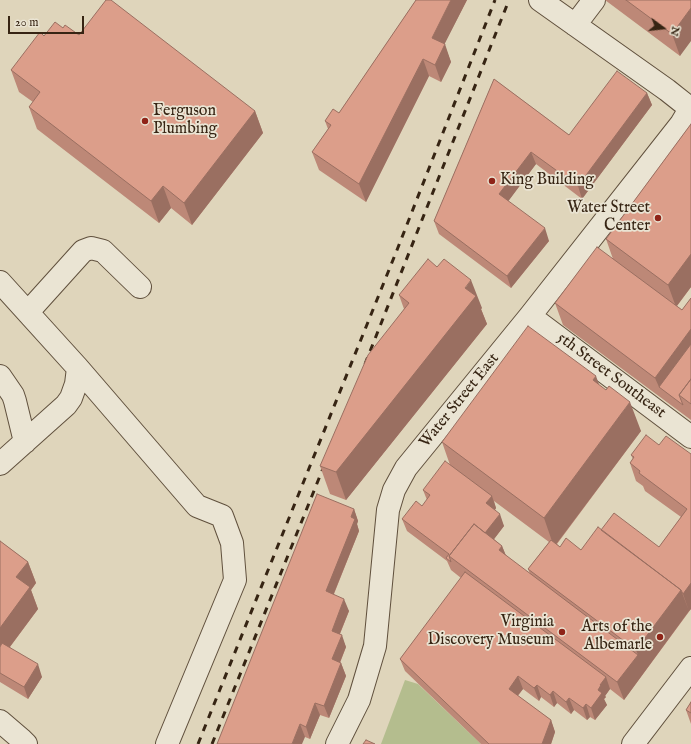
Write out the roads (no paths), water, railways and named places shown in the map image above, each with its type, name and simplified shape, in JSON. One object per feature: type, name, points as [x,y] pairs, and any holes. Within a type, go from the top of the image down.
[{"type":"street","points":[[540,0],[691,108]]},
{"type":"street","points":[[575,25],[594,0]]},
{"type":"street","name":"Water Street East","points":[[337,744],[359,700],[375,646],[388,510],[394,490],[406,468],[530,316],[681,124],[691,108]]},
{"type":"street","points":[[28,312],[83,251],[91,248],[103,251],[140,287]]},
{"type":"street","points":[[0,282],[78,368],[197,506],[222,516],[232,543],[235,580],[166,744]]},
{"type":"street","name":"5th Street Southeast","points":[[530,316],[691,437]]},
{"type":"street","points":[[0,464],[66,405],[71,398],[76,384],[78,368]]},
{"type":"street","points":[[0,376],[15,400],[25,442]]},
{"type":"street","points":[[642,741],[691,668]]},
{"type":"street","points":[[0,721],[26,744]]},
{"type":"railway","points":[[198,744],[397,250],[495,0]]},
{"type":"railway","points":[[365,364],[509,0]]},
{"type":"railway","points":[[212,744],[326,461]]},
{"type":"place","name":"Ferguson Plumbing","points":[[145,121]]},
{"type":"place","name":"King Building","points":[[492,181]]},
{"type":"place","name":"Water Street Center","points":[[658,218]]},
{"type":"place","name":"Virginia Discovery Museum","points":[[562,632]]},
{"type":"place","name":"Arts of the Albemarle","points":[[660,637]]}]
